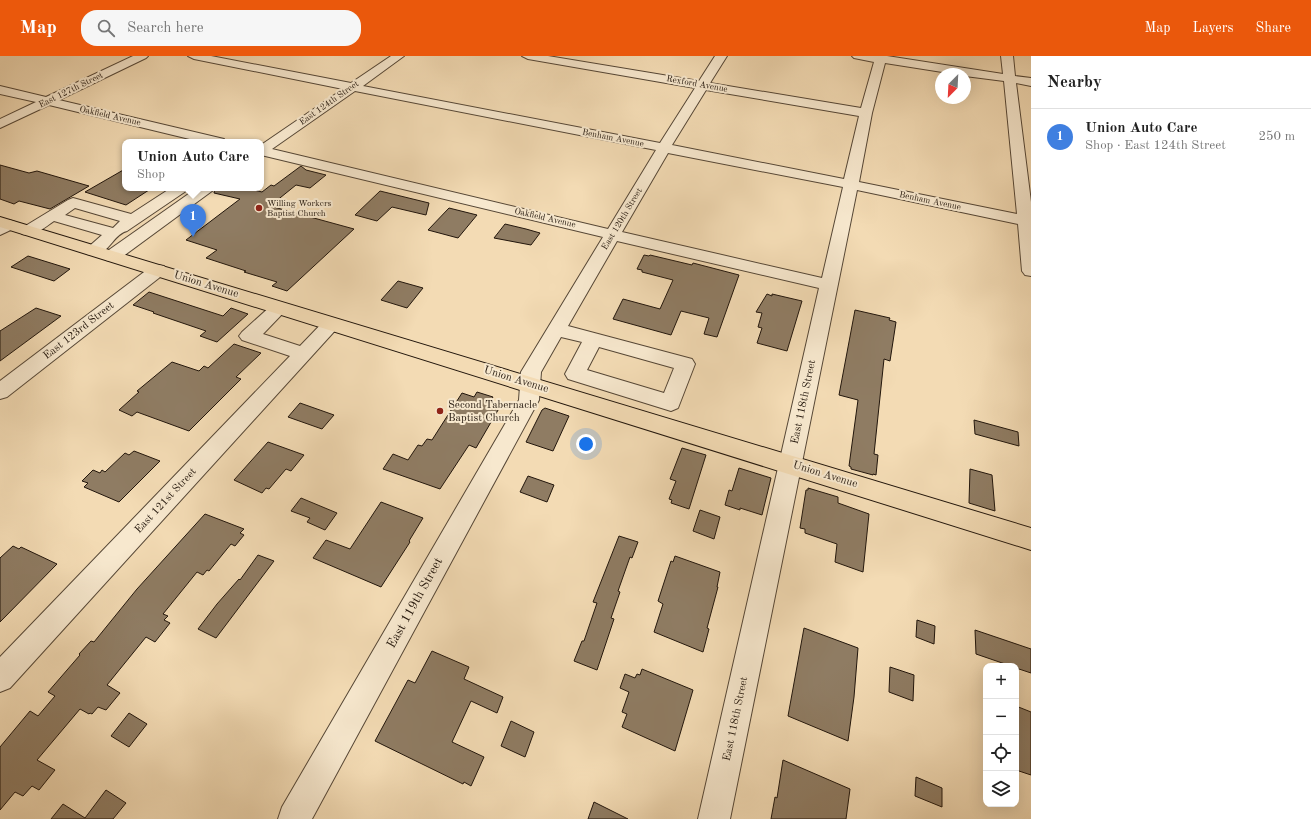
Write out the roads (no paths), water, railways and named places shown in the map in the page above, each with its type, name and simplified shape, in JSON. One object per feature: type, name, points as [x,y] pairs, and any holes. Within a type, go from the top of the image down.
[{"type":"main road","name":"Union Avenue","points":[[3,226],[28,231],[93,250],[1031,539]]},
{"type":"street","name":"East 127th Street","points":[[0,124],[142,56]]},
{"type":"street","name":"Benham Avenue","points":[[194,56],[1028,221]]},
{"type":"street","name":"East 124th Street","points":[[264,149],[398,56]]},
{"type":"street","name":"Rexford Avenue","points":[[528,56],[866,113]]},
{"type":"street","name":"East 120th Street","points":[[529,384],[531,372],[556,329],[721,56]]},
{"type":"street","points":[[858,56],[880,58],[1031,82]]},
{"type":"street","points":[[1007,56],[1028,221],[1031,270]]},
{"type":"street","name":"East 118th Street","points":[[714,819],[852,185],[866,113],[880,58]]},
{"type":"street","name":"Oakfield Avenue","points":[[0,90],[205,139]]},
{"type":"street","name":"Oakfield Avenue","points":[[264,152],[830,285]]},
{"type":"street","points":[[93,250],[102,245],[113,233],[176,191]]},
{"type":"street","points":[[112,256],[203,191]]},
{"type":"street","points":[[28,231],[73,204],[133,220]]},
{"type":"street","points":[[52,216],[113,233]]},
{"type":"street","name":"East 123rd Street","points":[[0,392],[158,270]]},
{"type":"street","points":[[279,308],[249,336],[304,354]]},
{"type":"street","name":"East 121st Street","points":[[0,678],[332,324]]},
{"type":"street","points":[[556,329],[593,339],[685,364],[671,403],[575,374],[593,339]]},
{"type":"street","name":"East 119th Street","points":[[294,819],[529,400],[529,384]]},
{"type":"place","name":"Willing Workers Baptist Church","points":[[259,208]]},
{"type":"place","name":"Union Auto Care","points":[[193,237]]},
{"type":"place","name":"Second Tabernacle Baptist Church","points":[[440,411]]}]
